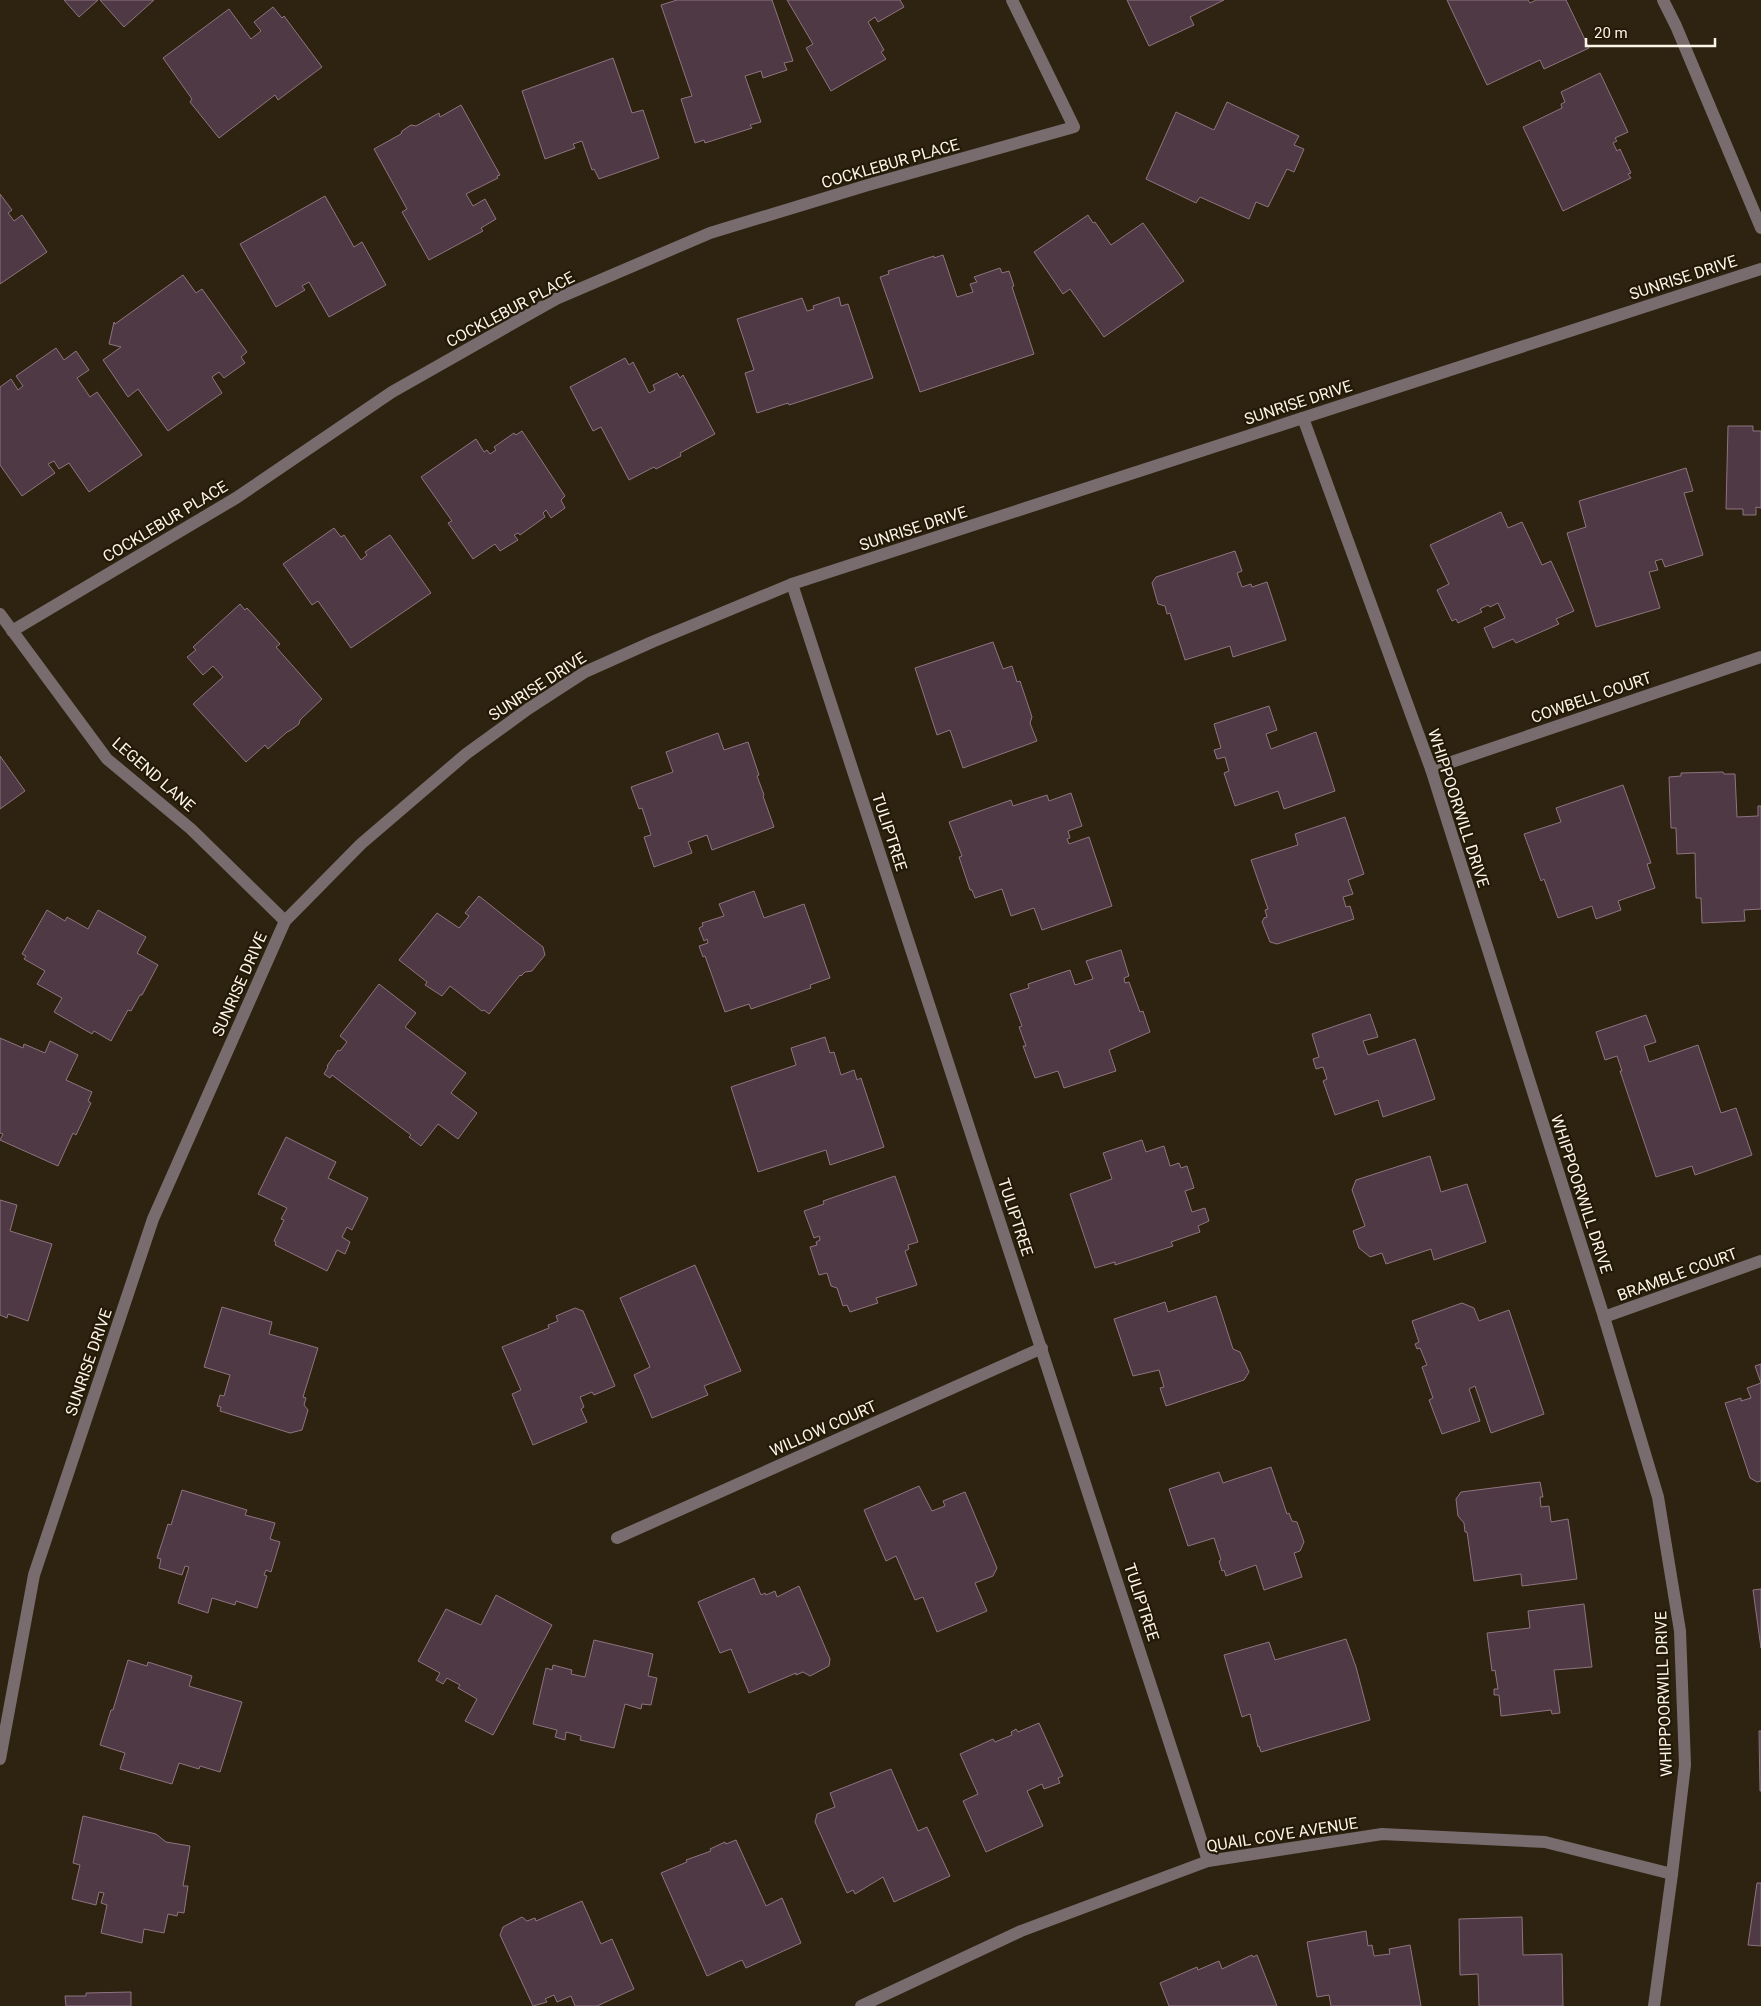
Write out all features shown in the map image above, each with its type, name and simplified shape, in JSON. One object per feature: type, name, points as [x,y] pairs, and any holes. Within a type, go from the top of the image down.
[{"type":"street","name":"COCKLEBUR PLACE","points":[[12,631],[236,498],[392,392],[556,299],[710,233],[878,182],[1074,127],[1012,0]]},
{"type":"street","points":[[1664,0],[1761,228]]},
{"type":"street","name":"SUNRISE DRIVE","points":[[0,1759],[34,1575],[153,1219],[285,921],[361,844],[466,754],[585,672],[792,584],[1761,268]]},
{"type":"street","name":"WHIPPOORWILL DRIVE","points":[[1303,418],[1431,769],[1604,1317],[1658,1497],[1680,1631],[1685,1765],[1654,2006]]},
{"type":"street","name":"TULIPTREE","points":[[792,584],[1208,1861]]},
{"type":"street","name":"LEGEND LANE","points":[[0,614],[107,759],[191,829],[285,921]]},
{"type":"street","name":"COWBELL COURT","points":[[1431,769],[1761,657]]},
{"type":"street","name":"BRAMBLE COURT","points":[[1604,1317],[1761,1262]]},
{"type":"street","name":"WILLOW COURT","points":[[617,1538],[1042,1348]]},
{"type":"street","name":"QUAIL COVE AVENUE","points":[[861,2006],[1021,1932],[1208,1861],[1382,1834],[1545,1842],[1672,1874]]},
{"type":"building","points":[[64,0],[98,0],[79,17]]},
{"type":"building","points":[[100,0],[154,0],[124,27]]},
{"type":"building","points":[[677,0],[772,0],[793,61],[784,63],[787,70],[763,78],[761,71],[745,76],[761,122],[750,125],[752,128],[705,143],[704,140],[695,143],[681,99],[692,96],[661,5]]},
{"type":"building","points":[[787,0],[900,0],[904,7],[878,22],[875,17],[868,22],[884,50],[881,52],[886,59],[831,91],[806,48],[813,44]]},
{"type":"building","points":[[1127,0],[1224,0],[1190,17],[1194,25],[1149,46]]},
{"type":"building","points":[[1447,0],[1528,0],[1530,3],[1536,0],[1566,0],[1589,48],[1544,69],[1540,60],[1487,85]]},
{"type":"building","points":[[273,7],[282,18],[284,16],[322,67],[278,100],[275,95],[219,138],[190,102],[192,99],[163,58],[229,9],[251,39],[261,31],[254,22]]},
{"type":"building","points":[[613,58],[632,113],[643,110],[659,158],[599,179],[594,169],[592,170],[582,141],[573,144],[575,148],[545,159],[522,91]]},
{"type":"building","points":[[1600,73],[1628,132],[1615,138],[1617,141],[1613,143],[1617,151],[1620,149],[1631,173],[1628,174],[1631,178],[1563,211],[1523,127],[1562,108],[1561,104],[1565,102],[1561,92]]},
{"type":"building","points":[[1227,102],[1299,136],[1294,145],[1304,149],[1294,172],[1287,169],[1268,207],[1256,202],[1249,219],[1200,197],[1196,203],[1146,179],[1176,112],[1214,130]]},
{"type":"building","points":[[461,105],[500,175],[497,176],[498,178],[466,194],[473,206],[485,199],[496,219],[481,228],[483,231],[429,260],[402,212],[407,209],[374,149],[401,134],[402,131],[411,125],[416,126],[439,113],[440,117]]},
{"type":"building","points":[[0,194],[12,210],[8,213],[14,221],[22,215],[47,252],[0,284]]},
{"type":"building","points":[[325,196],[354,247],[362,242],[386,285],[329,317],[309,282],[302,286],[305,290],[276,307],[240,244]]},
{"type":"building","points":[[1088,215],[1111,245],[1143,223],[1184,281],[1104,337],[1070,289],[1063,294],[1034,252]]},
{"type":"building","points":[[943,255],[957,297],[973,292],[970,284],[977,282],[974,277],[1000,268],[1002,273],[1009,271],[1014,286],[1012,287],[1034,354],[920,392],[880,277],[889,274],[888,271],[934,256],[934,258]]},
{"type":"building","points":[[183,275],[196,293],[202,289],[247,352],[241,357],[245,363],[224,378],[219,372],[212,377],[222,393],[168,431],[138,389],[128,397],[103,360],[121,347],[109,344],[114,322],[115,324]]},
{"type":"building","points":[[839,297],[841,306],[848,304],[873,378],[789,405],[788,403],[757,413],[745,373],[754,370],[737,319],[802,298],[807,311],[814,309],[813,306]]},
{"type":"building","points":[[56,348],[64,360],[76,351],[89,370],[77,378],[90,397],[97,392],[142,455],[89,492],[69,463],[59,469],[54,461],[48,464],[55,473],[22,496],[0,465],[0,387],[11,379],[18,390],[23,386],[16,376]]},
{"type":"building","points":[[625,358],[629,365],[633,362],[649,393],[655,390],[653,385],[677,373],[680,378],[683,375],[715,434],[680,453],[681,456],[629,480],[601,427],[593,431],[570,387]]},
{"type":"building","points":[[1728,426],[1753,426],[1753,431],[1761,431],[1761,508],[1756,507],[1756,515],[1743,515],[1743,509],[1726,509]]},
{"type":"building","points":[[522,431],[565,496],[561,500],[565,508],[551,518],[546,510],[543,513],[545,517],[520,535],[518,533],[514,535],[518,540],[500,551],[495,544],[473,559],[448,523],[452,521],[421,477],[476,439],[484,452],[487,450],[490,454],[496,450],[494,447],[514,433],[516,435]]},
{"type":"building","points":[[1686,468],[1693,491],[1684,493],[1703,555],[1665,567],[1662,559],[1655,561],[1658,570],[1649,572],[1660,608],[1596,627],[1567,533],[1586,527],[1579,501]]},
{"type":"building","points":[[1501,512],[1508,528],[1522,522],[1542,565],[1551,561],[1574,611],[1556,619],[1559,624],[1516,643],[1513,639],[1493,648],[1484,628],[1505,618],[1498,603],[1480,609],[1482,612],[1458,623],[1456,619],[1452,621],[1437,590],[1449,584],[1430,545]]},
{"type":"building","points":[[334,528],[341,537],[344,535],[361,560],[367,555],[365,552],[390,535],[431,593],[351,648],[318,601],[312,605],[283,564]]},
{"type":"building","points":[[1235,551],[1242,571],[1237,573],[1242,587],[1251,584],[1252,587],[1267,582],[1286,640],[1233,657],[1230,646],[1185,660],[1170,613],[1167,614],[1165,606],[1158,604],[1152,583],[1156,577]]},
{"type":"building","points":[[240,604],[245,610],[247,608],[280,644],[276,647],[322,699],[300,720],[299,724],[268,749],[265,745],[246,762],[193,704],[223,677],[213,666],[203,675],[187,657],[196,650],[193,647]]},
{"type":"building","points":[[993,642],[1003,669],[1012,666],[1017,682],[1020,681],[1032,717],[1030,723],[1037,741],[963,768],[950,730],[937,735],[915,668]]},
{"type":"building","points":[[1269,706],[1277,730],[1266,734],[1271,749],[1316,732],[1335,791],[1284,809],[1278,791],[1235,806],[1224,773],[1229,771],[1225,757],[1217,759],[1214,750],[1221,748],[1214,724]]},
{"type":"building","points":[[718,733],[724,750],[748,742],[774,827],[712,850],[707,835],[688,842],[692,853],[654,867],[644,837],[651,835],[642,808],[639,809],[631,787],[673,772],[666,752]]},
{"type":"building","points":[[0,756],[25,791],[0,809]]},
{"type":"building","points":[[1723,772],[1724,774],[1735,774],[1737,817],[1758,816],[1758,806],[1761,806],[1761,909],[1744,910],[1745,921],[1702,923],[1701,898],[1696,898],[1695,853],[1677,854],[1676,828],[1671,828],[1669,777],[1681,776],[1681,773]]},
{"type":"building","points":[[1623,785],[1651,863],[1647,864],[1655,888],[1618,901],[1621,910],[1596,919],[1592,906],[1558,918],[1544,879],[1541,881],[1524,834],[1561,822],[1556,808]]},
{"type":"building","points":[[1071,793],[1082,826],[1068,831],[1070,838],[1067,839],[1069,844],[1089,837],[1112,906],[1042,930],[1034,908],[1011,916],[1002,889],[975,898],[972,890],[970,890],[959,857],[962,856],[949,822],[1011,800],[1013,806],[1047,795],[1049,801]]},
{"type":"building","points":[[1345,817],[1364,874],[1348,880],[1353,894],[1343,897],[1346,907],[1350,906],[1354,919],[1277,944],[1270,942],[1262,922],[1267,917],[1265,910],[1268,909],[1251,860],[1298,845],[1295,834]]},
{"type":"building","points":[[754,891],[764,918],[804,904],[830,978],[810,985],[811,988],[751,1009],[749,1004],[725,1012],[705,956],[703,957],[699,946],[708,943],[707,939],[704,941],[699,928],[703,926],[702,923],[724,916],[719,904]]},
{"type":"building","points":[[479,896],[543,947],[545,955],[532,971],[520,975],[489,1014],[484,1010],[482,1011],[450,986],[442,996],[425,985],[427,982],[399,960],[437,913],[459,928],[469,916],[465,913]]},
{"type":"building","points":[[47,910],[65,921],[67,917],[88,929],[98,910],[146,937],[137,953],[158,965],[142,995],[140,995],[131,1011],[128,1010],[111,1041],[94,1031],[92,1034],[54,1012],[62,998],[37,984],[45,971],[24,959],[26,956],[22,954]]},
{"type":"building","points":[[1121,950],[1129,976],[1124,978],[1125,983],[1129,982],[1140,1012],[1143,1011],[1150,1032],[1109,1050],[1116,1071],[1064,1088],[1058,1071],[1035,1078],[1023,1046],[1026,1046],[1019,1027],[1022,1026],[1010,994],[1029,988],[1028,984],[1070,970],[1075,985],[1093,979],[1086,961]]},
{"type":"building","points":[[379,984],[416,1013],[405,1027],[466,1073],[451,1093],[477,1113],[458,1139],[438,1124],[421,1146],[409,1137],[411,1135],[332,1075],[330,1078],[324,1074],[338,1050],[340,1051],[347,1042],[340,1036]]},
{"type":"building","points":[[1370,1014],[1378,1037],[1363,1041],[1368,1055],[1415,1039],[1435,1099],[1383,1117],[1378,1100],[1335,1115],[1323,1081],[1327,1079],[1323,1067],[1316,1069],[1313,1059],[1319,1057],[1312,1034]]},
{"type":"building","points":[[1646,1015],[1656,1042],[1644,1046],[1649,1062],[1698,1045],[1721,1113],[1736,1108],[1752,1155],[1695,1175],[1692,1166],[1656,1177],[1620,1071],[1622,1071],[1617,1056],[1605,1060],[1596,1032]]},
{"type":"building","points":[[825,1037],[830,1053],[834,1052],[841,1075],[854,1070],[857,1080],[861,1078],[884,1147],[830,1165],[826,1150],[758,1172],[731,1087],[796,1065],[791,1048]]},
{"type":"building","points":[[0,1038],[23,1048],[24,1044],[45,1053],[50,1041],[78,1055],[66,1080],[92,1092],[88,1101],[91,1103],[76,1135],[73,1133],[58,1166],[0,1140],[3,1134],[0,1133]]},
{"type":"building","points":[[286,1137],[336,1162],[328,1178],[368,1198],[352,1230],[347,1227],[342,1237],[350,1242],[345,1254],[337,1250],[327,1271],[275,1245],[276,1242],[274,1241],[284,1220],[281,1219],[287,1208],[258,1194]]},
{"type":"building","points":[[1142,1140],[1146,1152],[1164,1146],[1170,1166],[1179,1163],[1181,1168],[1187,1166],[1194,1188],[1185,1191],[1192,1212],[1205,1208],[1209,1221],[1198,1226],[1200,1232],[1171,1242],[1173,1246],[1115,1265],[1115,1262],[1095,1268],[1070,1194],[1112,1179],[1103,1153]]},
{"type":"building","points":[[1430,1156],[1441,1192],[1467,1184],[1486,1242],[1434,1260],[1431,1249],[1386,1264],[1382,1253],[1370,1257],[1359,1248],[1353,1231],[1365,1226],[1352,1190],[1356,1180]]},
{"type":"building","points":[[895,1176],[918,1242],[908,1245],[909,1249],[905,1251],[917,1285],[876,1298],[878,1303],[850,1312],[847,1305],[843,1306],[837,1288],[831,1286],[827,1273],[819,1275],[810,1247],[817,1245],[816,1242],[820,1240],[819,1236],[814,1238],[804,1211],[824,1204],[823,1201]]},
{"type":"building","points":[[0,1200],[17,1205],[10,1231],[52,1244],[28,1321],[8,1314],[7,1318],[0,1315]]},
{"type":"building","points":[[695,1265],[741,1371],[704,1386],[708,1395],[652,1418],[634,1375],[650,1367],[620,1298]]},
{"type":"building","points":[[1216,1296],[1233,1349],[1240,1352],[1249,1372],[1244,1380],[1166,1406],[1160,1388],[1164,1387],[1159,1370],[1133,1376],[1114,1319],[1165,1302],[1168,1312]]},
{"type":"building","points":[[1462,1303],[1474,1308],[1479,1321],[1509,1310],[1544,1414],[1491,1433],[1475,1386],[1469,1389],[1480,1421],[1442,1434],[1429,1400],[1433,1398],[1422,1367],[1427,1365],[1420,1348],[1417,1349],[1415,1344],[1419,1342],[1412,1321]]},
{"type":"building","points":[[222,1307],[272,1322],[269,1334],[318,1348],[303,1397],[306,1398],[304,1405],[308,1410],[302,1430],[290,1433],[220,1411],[221,1407],[217,1406],[220,1395],[224,1396],[230,1375],[204,1367]]},
{"type":"building","points":[[575,1308],[583,1311],[615,1386],[594,1395],[592,1392],[580,1397],[584,1407],[581,1409],[587,1422],[533,1445],[512,1394],[521,1390],[502,1347],[549,1328],[548,1325],[558,1321],[556,1316]]},
{"type":"building","points":[[1761,1364],[1761,1383],[1755,1366]]},
{"type":"building","points":[[1761,1383],[1761,1481],[1757,1482],[1750,1478],[1725,1403],[1741,1398],[1741,1401],[1751,1398],[1747,1388]]},
{"type":"building","points":[[1271,1467],[1287,1514],[1289,1513],[1292,1521],[1297,1522],[1304,1542],[1300,1551],[1294,1553],[1302,1577],[1264,1590],[1256,1565],[1226,1576],[1224,1570],[1222,1571],[1219,1561],[1221,1560],[1214,1538],[1188,1546],[1169,1489],[1219,1472],[1223,1483]]},
{"type":"building","points":[[1540,1482],[1543,1497],[1540,1497],[1541,1507],[1549,1506],[1551,1522],[1568,1519],[1577,1579],[1522,1586],[1521,1574],[1474,1581],[1467,1532],[1465,1532],[1464,1523],[1458,1516],[1456,1499],[1461,1492]]},
{"type":"building","points":[[919,1486],[932,1511],[945,1506],[943,1501],[965,1492],[997,1568],[993,1576],[975,1583],[987,1611],[937,1632],[923,1597],[915,1600],[896,1556],[886,1561],[864,1510]]},
{"type":"building","points":[[182,1490],[247,1510],[245,1515],[275,1523],[270,1539],[280,1542],[271,1572],[266,1570],[264,1575],[267,1576],[257,1608],[236,1601],[235,1605],[212,1598],[208,1613],[178,1603],[189,1567],[185,1566],[182,1575],[159,1568],[161,1559],[157,1558],[168,1524],[171,1525]]},
{"type":"building","points":[[754,1578],[761,1595],[775,1591],[777,1597],[799,1586],[830,1659],[829,1666],[810,1676],[803,1672],[796,1675],[796,1673],[749,1693],[731,1649],[720,1653],[698,1602]]},
{"type":"building","points":[[1761,1589],[1761,1648],[1753,1590]]},
{"type":"building","points":[[496,1595],[552,1625],[493,1735],[465,1721],[477,1699],[458,1688],[460,1685],[447,1678],[443,1684],[436,1680],[440,1673],[418,1661],[446,1609],[481,1625]]},
{"type":"building","points":[[1584,1604],[1592,1667],[1554,1670],[1560,1713],[1552,1714],[1551,1710],[1501,1716],[1499,1695],[1494,1695],[1494,1689],[1498,1689],[1495,1670],[1492,1671],[1487,1633],[1530,1628],[1528,1611]]},
{"type":"building","points":[[1346,1639],[1356,1667],[1370,1720],[1261,1752],[1250,1714],[1242,1717],[1224,1655],[1269,1642],[1275,1660]]},
{"type":"building","points":[[594,1640],[653,1654],[648,1676],[657,1678],[651,1705],[642,1704],[641,1709],[625,1704],[614,1748],[580,1740],[581,1736],[566,1732],[565,1740],[555,1737],[557,1730],[533,1724],[546,1668],[552,1670],[553,1665],[572,1670],[571,1674],[585,1677]]},
{"type":"building","points":[[128,1660],[147,1666],[148,1662],[192,1676],[189,1686],[242,1702],[220,1772],[200,1766],[199,1769],[179,1763],[172,1784],[120,1769],[125,1753],[100,1745]]},
{"type":"building","points":[[1039,1723],[1063,1776],[1058,1778],[1060,1783],[1044,1789],[1042,1784],[1027,1791],[1043,1826],[986,1852],[963,1801],[978,1794],[960,1754],[993,1739],[995,1742],[1012,1735],[1011,1732],[1016,1729],[1018,1732]]},
{"type":"building","points":[[1759,1731],[1761,1731],[1761,1791],[1760,1791]]},
{"type":"building","points":[[891,1769],[918,1831],[927,1827],[950,1876],[894,1902],[883,1877],[855,1894],[853,1890],[847,1893],[815,1822],[817,1814],[835,1807],[830,1793]]},
{"type":"building","points":[[83,1816],[156,1834],[166,1842],[190,1846],[183,1886],[188,1886],[184,1913],[178,1912],[177,1916],[168,1914],[164,1933],[144,1929],[142,1943],[101,1933],[107,1905],[101,1903],[104,1893],[99,1892],[96,1905],[72,1899],[80,1865],[73,1863]]},
{"type":"building","points":[[736,1840],[766,1906],[782,1898],[801,1943],[746,1968],[742,1960],[707,1976],[661,1873],[687,1862],[686,1860],[711,1851],[710,1849],[725,1842],[726,1844]]},
{"type":"building","points":[[1757,1883],[1761,1883],[1761,1946],[1748,1945]]},
{"type":"building","points":[[582,1901],[601,1944],[612,1939],[634,1989],[597,2006],[575,2006],[571,1996],[557,2002],[554,1995],[545,1999],[547,2002],[533,2006],[500,1935],[503,1927],[522,1917],[527,1921],[535,1918],[536,1921]]},
{"type":"building","points":[[1522,1917],[1523,1955],[1562,1954],[1563,2006],[1479,2006],[1478,1974],[1460,1975],[1459,1919]]},
{"type":"building","points":[[1366,1931],[1368,1946],[1372,1945],[1374,1956],[1390,1954],[1389,1949],[1410,1945],[1421,2006],[1331,2006],[1329,1995],[1317,1997],[1307,1942]]},
{"type":"building","points":[[1252,1955],[1253,1957],[1257,1955],[1277,2006],[1169,2006],[1160,1983],[1197,1967],[1198,1970],[1219,1961],[1222,1969]]},
{"type":"building","points":[[131,1992],[131,2006],[66,2006],[65,1996],[86,1996],[86,1993]]}]
